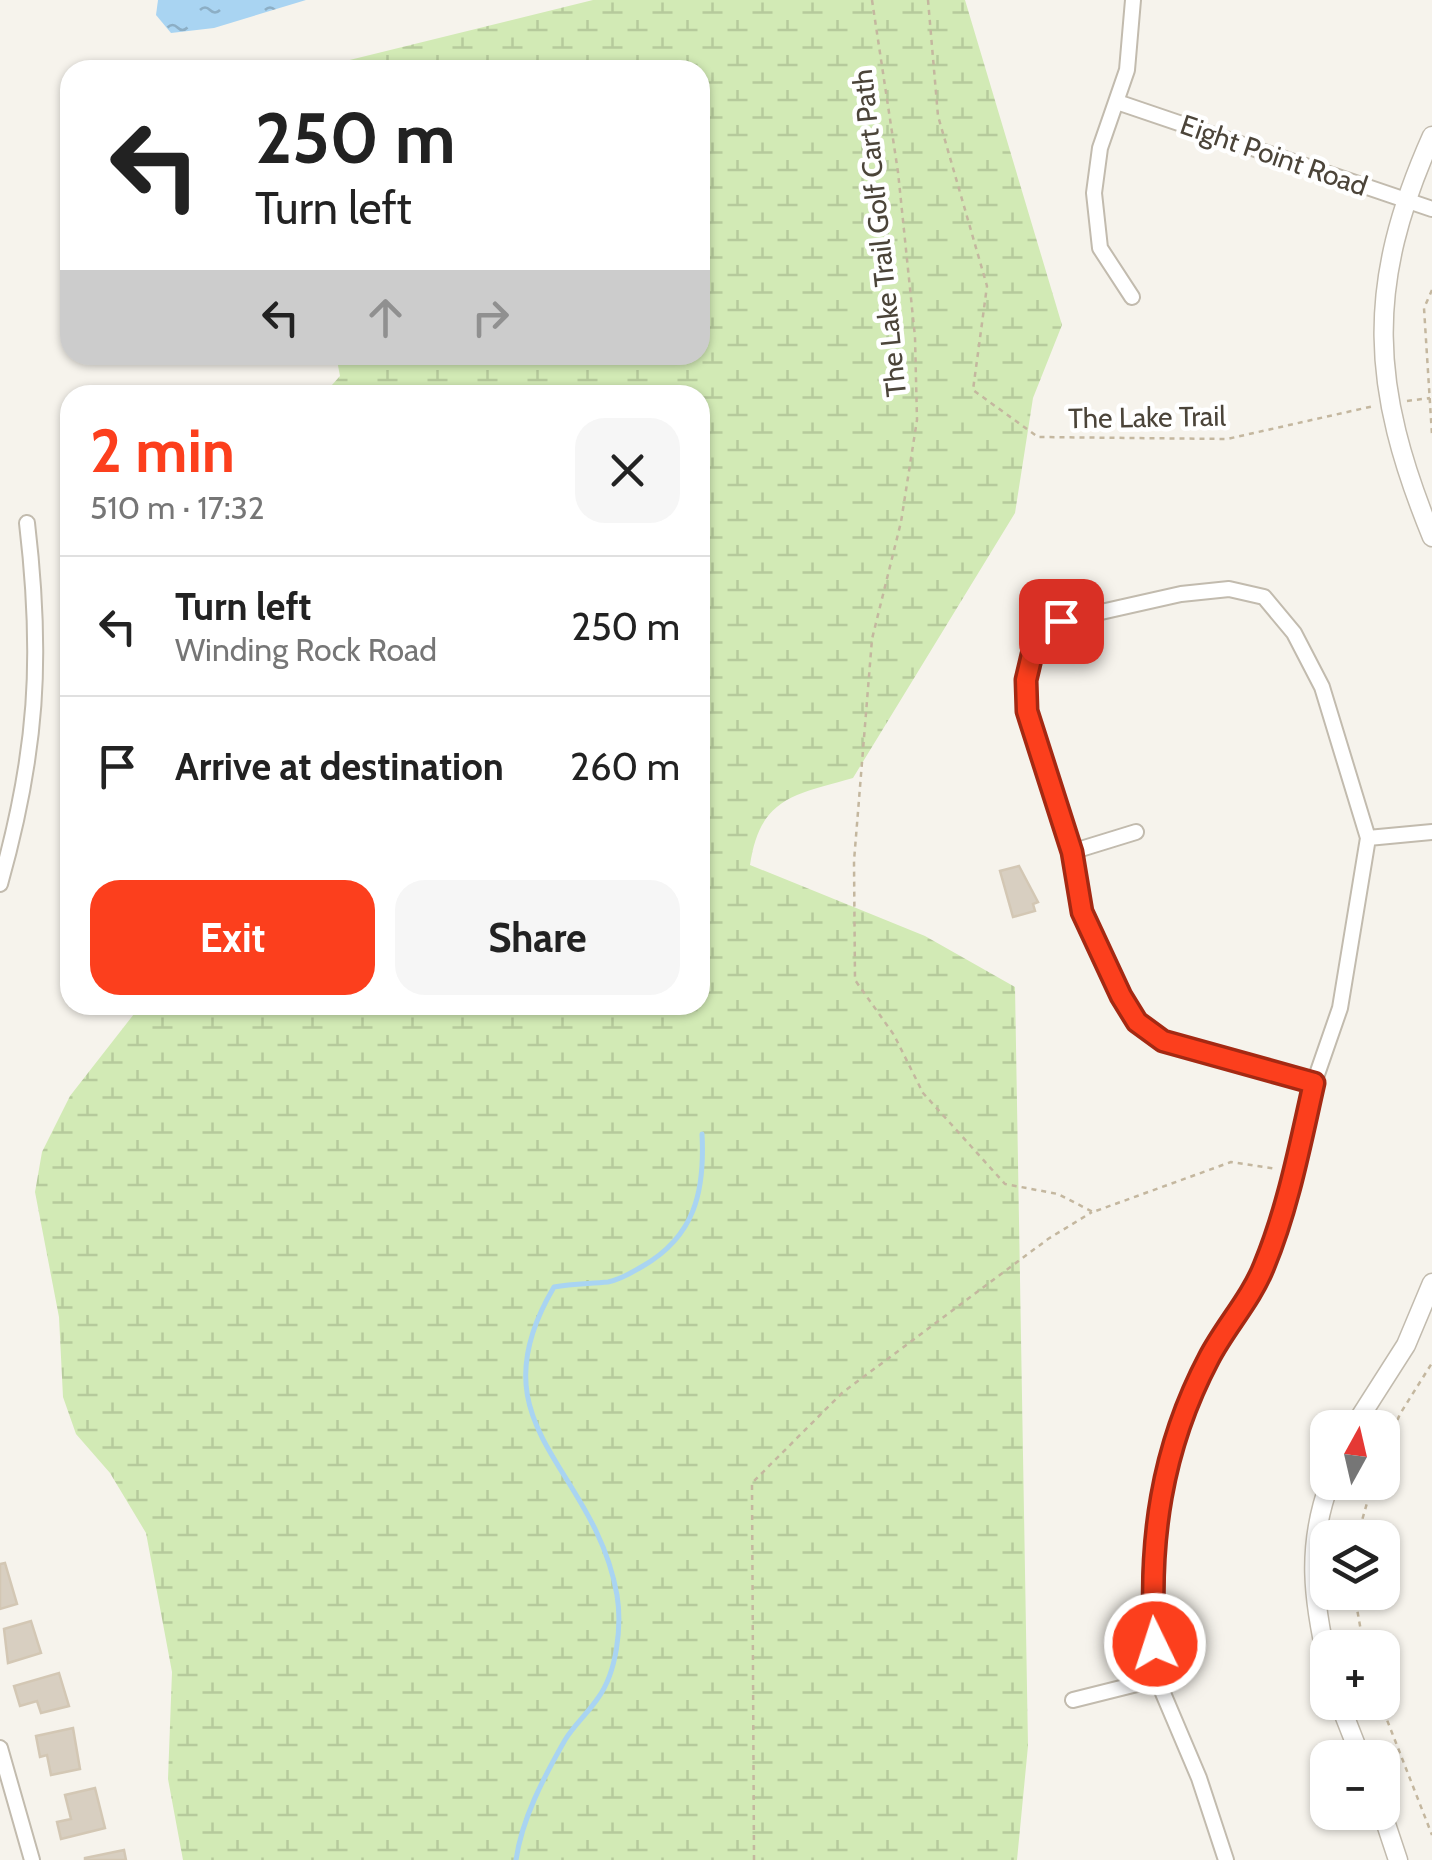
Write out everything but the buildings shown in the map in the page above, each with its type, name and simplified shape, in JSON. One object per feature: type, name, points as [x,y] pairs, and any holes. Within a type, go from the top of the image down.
[{"type":"street","points":[[1132,297],[1100,248],[1094,194],[1100,148],[1127,70],[1133,0]]},
{"type":"street","name":"Eight Point Road","points":[[1116,102],[1432,209]]},
{"type":"street","points":[[1432,136],[1404,198],[1388,256],[1383,321],[1389,404],[1408,477],[1432,537]]},
{"type":"street","points":[[0,884],[32,754],[38,685],[36,606],[27,523]]},
{"type":"street","points":[[1226,1860],[1199,1778],[1157,1679],[1150,1574],[1159,1500],[1177,1427],[1210,1356],[1263,1269],[1294,1172],[1314,1083],[1340,1008],[1368,838],[1322,687],[1294,632],[1264,598],[1229,589],[1182,594],[1061,621],[1035,642],[1026,680],[1027,711],[1072,852],[1082,912],[1137,1022],[1163,1041],[1200,1054],[1314,1083]]},
{"type":"street","points":[[0,821],[17,824]]},
{"type":"street","points":[[1072,852],[1136,832]]},
{"type":"street","points":[[1368,838],[1432,832]]},
{"type":"street","points":[[1364,1410],[1406,1345],[1432,1283]]},
{"type":"street","points":[[1320,1630],[1312,1560],[1326,1500]]},
{"type":"street","points":[[1072,1700],[1157,1679]]},
{"type":"street","points":[[0,1748],[32,1860]]},
{"type":"street","points":[[1388,1830],[1398,1860]]},
{"type":"path","name":"The Lake Trail Golf Cart Path","points":[[872,0],[898,172],[914,337],[917,420],[901,522],[872,639],[854,860],[855,980],[894,1035],[923,1093],[1005,1184],[1058,1194],[1093,1212]]},
{"type":"path","name":"The Lake Trail","points":[[928,0],[938,116],[987,286],[974,390],[1038,437],[1227,438],[1430,398]]},
{"type":"path","points":[[1432,290],[1424,308],[1432,435]]},
{"type":"path","points":[[754,1860],[752,1483],[842,1393],[1048,1239],[1093,1212],[1231,1162],[1294,1172]]},
{"type":"path","points":[[1400,1414],[1432,1363]]},
{"type":"path","points":[[1387,1720],[1432,1836]]},
{"type":"green space","points":[[593,0],[965,0],[1062,325],[1033,398],[1015,513],[853,778],[797,795],[771,812],[755,842],[750,865],[925,936],[1015,987],[1028,1746],[1017,1860],[183,1860],[168,1779],[172,1672],[146,1533],[110,1473],[76,1434],[63,1397],[59,1317],[35,1192],[42,1152],[70,1096],[133,1015],[710,1015],[710,385],[332,385],[340,376],[338,365],[710,365],[710,60],[350,60]]},
{"type":"water","points":[[158,0],[306,0],[214,28],[171,33],[156,15]]},
{"type":"waterway","points":[[516,1860],[523,1829],[542,1783],[565,1740],[598,1698],[610,1675],[619,1621],[617,1595],[604,1550],[531,1411],[526,1376],[532,1335],[554,1287],[617,1280],[675,1241],[698,1193],[702,1134]]},
{"type":"route","points":[[1061,621],[1035,642],[1026,680],[1027,711],[1072,852],[1082,912],[1121,996],[1137,1022],[1163,1041],[1314,1083],[1290,1186],[1263,1269],[1210,1356],[1177,1427],[1159,1500],[1150,1574],[1155,1644]]}]
